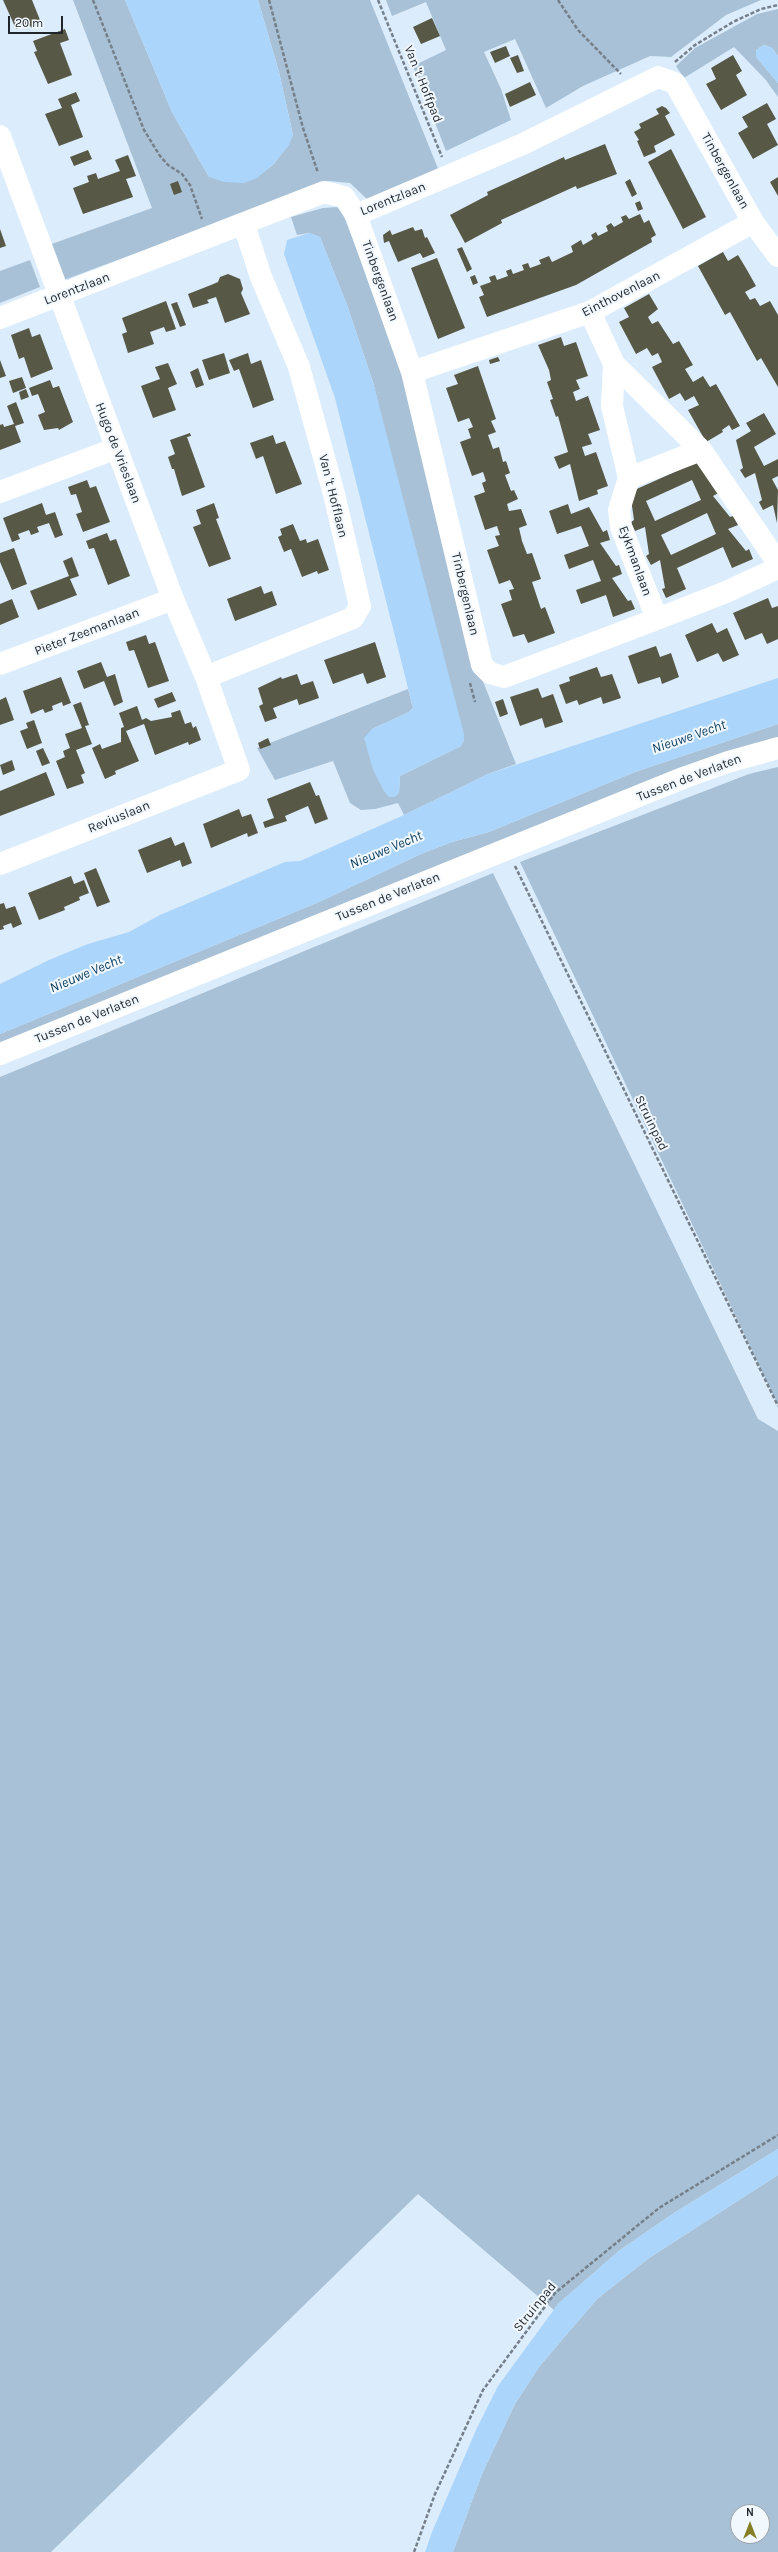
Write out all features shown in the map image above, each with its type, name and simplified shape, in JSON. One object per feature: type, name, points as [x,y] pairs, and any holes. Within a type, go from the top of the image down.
[{"type":"street","name":"Lorentzlaan","points":[[0,318],[244,225],[324,192],[344,197],[356,216],[523,144],[658,77],[671,80]]},
{"type":"street","name":"Tinbergenlaan","points":[[671,80],[753,222],[778,256]]},
{"type":"street","name":"Hugo de Vrieslaan","points":[[0,136],[173,599],[206,677],[239,770]]},
{"type":"street","name":"Tinbergenlaan","points":[[356,216],[412,372],[482,665],[490,672],[504,676],[657,620],[726,592],[778,568]]},
{"type":"street","name":"Einthovenlaan","points":[[412,372],[590,312],[753,222]]},
{"type":"street","name":"Van 't Hofflaan","points":[[206,677],[353,618],[360,606],[334,494],[299,368],[261,276],[244,225]]},
{"type":"street","points":[[590,312],[614,364],[701,450],[778,563]]},
{"type":"street","points":[[614,364],[612,406],[629,478],[701,450]]},
{"type":"street","points":[[0,492],[116,448]]},
{"type":"street","name":"Eykmanlaan","points":[[629,478],[619,510],[621,527],[657,620]]},
{"type":"street","name":"Pieter Zeemanlaan","points":[[0,664],[173,599]]},
{"type":"street","name":"Tussen de Verlaten","points":[[0,1054],[705,770],[778,748]]},
{"type":"street","name":"Reviuslaan","points":[[0,864],[239,770]]},
{"type":"path","points":[[93,0],[144,130],[168,166],[182,174],[190,185],[209,238]]},
{"type":"path","points":[[269,0],[303,128],[324,192]]},
{"type":"path","name":"Van 't Hoffpad","points":[[378,0],[450,175]]},
{"type":"path","points":[[558,0],[578,30],[621,74]]},
{"type":"path","points":[[671,80],[675,61],[695,45],[733,22],[761,9],[778,5]]},
{"type":"path","points":[[469,679],[475,702]]},
{"type":"path","name":"Struinpad","points":[[507,850],[778,1406]]},
{"type":"path","name":"Struinpad","points":[[414,2552],[435,2494],[483,2390],[555,2293],[659,2208],[778,2135]]},
{"type":"shaded area","points":[[73,0],[125,0],[172,112],[209,177],[266,170],[274,164],[293,135],[279,72],[258,0],[370,0],[439,171],[368,200],[350,183],[329,181],[64,280],[49,245],[152,208]]},
{"type":"shaded area","points":[[386,0],[761,0],[726,15],[671,57],[650,56],[583,86],[546,108],[515,39],[484,52],[501,89],[511,120],[446,151],[413,66],[446,50],[426,2],[392,16]]},
{"type":"shaded area","points":[[778,9],[778,56],[772,48],[764,45],[756,50],[756,57],[778,83],[778,97],[765,79],[734,47],[684,78],[676,66],[695,48],[757,14]]},
{"type":"shaded area","points":[[338,207],[343,214],[399,359],[480,674],[516,764],[488,774],[404,815],[398,803],[375,809],[361,810],[350,803],[333,761],[275,780],[257,748],[408,689],[413,708],[409,712],[372,729],[399,793],[400,776],[461,746],[373,382],[347,305],[320,237],[309,233],[297,235],[291,217],[323,208]]},
{"type":"shaded area","points":[[30,260],[40,287],[0,303],[0,271]]},
{"type":"shaded area","points":[[778,724],[778,743],[0,1047],[0,1034],[319,902],[421,854],[452,842],[489,832],[635,772]]},
{"type":"shaded area","points":[[778,767],[778,1405],[520,862],[749,774]]},
{"type":"shaded area","points":[[493,873],[758,1419],[778,1431],[778,2149],[674,2213],[620,2250],[558,2304],[554,2310],[418,2194],[51,2552],[0,2552],[0,1077]]},
{"type":"shaded area","points":[[778,2175],[778,2552],[453,2552],[482,2474],[515,2404],[539,2367],[597,2299],[649,2258]]},
{"type":"water","points":[[125,0],[258,0],[279,72],[293,135],[289,145],[274,164],[257,178],[244,183],[224,182],[209,177],[172,112]]},
{"type":"water","points":[[763,45],[772,48],[778,56],[778,83],[756,57],[756,50]]},
{"type":"water","points":[[309,233],[320,237],[347,305],[373,382],[464,734],[464,741],[461,746],[400,776],[399,793],[395,797],[389,797],[384,791],[373,770],[364,738],[372,729],[409,712],[413,708],[335,398],[284,254],[287,240]]},
{"type":"water","name":"Nieuwe Vecht","points":[[778,678],[778,724],[635,772],[489,832],[452,842],[421,854],[319,902],[0,1034],[0,984],[49,960],[88,944],[129,932],[160,915],[285,862],[300,861],[404,815],[488,774]]},
{"type":"water","points":[[778,2149],[778,2175],[649,2258],[597,2299],[539,2367],[515,2404],[482,2474],[453,2552],[425,2552],[432,2532],[476,2430],[498,2386],[558,2304],[620,2250],[674,2213]]},
{"type":"building","points":[[3,0],[32,0],[40,20],[37,21],[36,26],[32,28],[28,24],[16,29]]},
{"type":"building","points":[[432,18],[440,36],[421,44],[413,27]]},
{"type":"building","points":[[65,29],[69,40],[60,43],[72,75],[48,84],[34,52],[37,51],[33,41]]},
{"type":"building","points":[[506,46],[510,56],[495,63],[490,52]]},
{"type":"building","points":[[518,55],[524,71],[517,73],[510,58]]},
{"type":"building","points":[[733,55],[742,71],[736,75],[747,95],[721,110],[706,84],[716,79],[711,68]]},
{"type":"building","points":[[530,82],[536,95],[510,107],[505,94]]},
{"type":"building","points":[[76,92],[80,101],[71,105],[83,137],[59,146],[45,114],[62,108],[58,99]]},
{"type":"building","points":[[767,103],[776,119],[767,124],[778,145],[753,159],[738,133],[748,127],[742,117]]},
{"type":"building","points":[[662,106],[670,113],[665,116],[675,135],[654,146],[656,152],[644,157],[637,141],[639,140],[634,132],[641,128],[639,124],[659,114],[656,109]]},
{"type":"building","points":[[605,144],[617,174],[577,189],[576,186],[501,220],[502,223],[465,243],[450,215],[488,195],[487,192],[564,157],[565,160]]},
{"type":"building","points":[[671,149],[706,217],[683,229],[648,162]]},
{"type":"building","points":[[88,150],[92,159],[74,166],[70,157]]},
{"type":"building","points":[[128,155],[136,176],[126,179],[133,197],[83,214],[73,188],[89,182],[87,176],[96,173],[98,179],[120,171],[115,160]]},
{"type":"building","points":[[778,177],[778,196],[770,182]]},
{"type":"building","points":[[630,179],[637,194],[632,197],[625,182]]},
{"type":"building","points":[[178,181],[182,192],[174,195],[170,184]]},
{"type":"building","points":[[640,201],[643,209],[638,211],[635,203]]},
{"type":"building","points":[[640,214],[644,223],[649,220],[656,235],[651,238],[652,242],[576,285],[487,317],[479,297],[484,295],[480,286],[491,282],[489,277],[495,275],[497,280],[508,276],[506,271],[511,269],[513,274],[524,270],[522,265],[528,263],[530,268],[541,264],[539,260],[549,256],[552,262],[573,252],[571,246],[581,240],[583,245],[593,239],[591,235],[596,232],[598,236],[608,231],[606,226],[611,223],[614,227],[623,222],[621,217],[626,215],[629,219]]},
{"type":"building","points":[[413,227],[415,231],[422,229],[425,238],[427,237],[435,253],[423,258],[420,253],[398,262],[389,241],[384,243],[383,235],[390,230],[392,235]]},
{"type":"building","points":[[0,229],[6,246],[0,248]]},
{"type":"building","points":[[462,247],[472,269],[467,272],[457,249]]},
{"type":"building","points":[[723,252],[728,261],[738,255],[756,286],[745,292],[750,300],[755,298],[760,306],[770,301],[778,315],[778,387],[761,358],[757,361],[730,312],[725,315],[698,266]]},
{"type":"building","points":[[437,258],[465,328],[438,339],[411,268]]},
{"type":"building","points":[[228,274],[240,279],[243,289],[241,293],[250,314],[225,323],[216,297],[207,300],[209,303],[193,308],[188,294],[218,282],[220,277]]},
{"type":"building","points":[[475,275],[478,283],[473,285],[470,277]]},
{"type":"building","points":[[649,294],[658,309],[648,317],[652,324],[658,321],[673,344],[679,341],[693,365],[685,369],[693,382],[703,376],[710,387],[716,384],[740,426],[732,430],[729,425],[722,430],[723,432],[706,442],[688,410],[699,405],[694,396],[685,401],[680,393],[669,399],[652,367],[662,362],[658,353],[652,356],[647,348],[636,354],[619,322],[629,317],[624,308]]},
{"type":"building","points":[[166,301],[176,329],[166,332],[164,327],[150,332],[154,344],[128,353],[122,334],[127,332],[122,318]]},
{"type":"building","points":[[177,302],[186,325],[180,327],[171,304]]},
{"type":"building","points":[[29,328],[32,337],[40,334],[53,369],[31,378],[24,357],[19,359],[11,335]]},
{"type":"building","points":[[561,337],[564,346],[576,342],[588,376],[576,380],[580,389],[573,392],[576,401],[588,396],[600,430],[588,434],[592,444],[582,447],[585,456],[596,452],[608,486],[597,490],[598,494],[579,501],[570,464],[559,469],[554,457],[568,452],[558,416],[556,417],[550,400],[553,399],[547,382],[551,380],[549,370],[538,345]]},
{"type":"building","points":[[224,353],[230,373],[209,380],[202,360]]},
{"type":"building","points":[[248,353],[251,364],[261,360],[274,400],[253,408],[239,369],[234,371],[229,360]]},
{"type":"building","points":[[498,357],[500,361],[490,364],[489,360]]},
{"type":"building","points":[[0,360],[6,376],[0,378]]},
{"type":"building","points":[[168,363],[177,384],[168,388],[176,410],[153,418],[141,386],[160,379],[155,367]]},
{"type":"building","points":[[478,366],[496,419],[491,421],[496,432],[488,435],[493,449],[499,447],[503,462],[506,461],[510,473],[505,475],[511,491],[514,490],[518,499],[507,504],[509,511],[521,509],[527,525],[519,528],[522,541],[527,554],[532,553],[541,579],[532,582],[541,609],[545,607],[555,633],[528,643],[524,634],[513,637],[501,604],[512,600],[509,590],[514,589],[510,580],[499,584],[487,550],[499,546],[495,536],[500,535],[497,526],[485,530],[474,496],[485,492],[482,483],[486,481],[483,472],[472,476],[460,442],[471,438],[468,429],[473,427],[469,418],[458,422],[446,388],[458,384],[454,375]]},
{"type":"building","points":[[198,368],[204,385],[196,388],[190,372]]},
{"type":"building","points":[[22,377],[26,388],[13,393],[9,381]]},
{"type":"building","points":[[50,380],[53,388],[59,386],[73,422],[59,430],[58,428],[44,430],[38,415],[45,412],[38,394],[32,396],[29,388]]},
{"type":"building","points":[[26,389],[29,397],[21,400],[19,392]]},
{"type":"building","points":[[16,402],[24,423],[15,426],[21,442],[0,450],[0,425],[3,424],[4,427],[14,424],[7,406]]},
{"type":"building","points":[[764,413],[776,434],[754,447],[764,466],[778,459],[778,476],[772,479],[778,490],[777,523],[773,505],[763,510],[759,502],[762,500],[755,473],[745,478],[740,470],[743,468],[736,440],[751,431],[746,423]]},
{"type":"building","points":[[190,433],[191,436],[187,437],[205,487],[182,496],[174,469],[172,469],[168,457],[175,454],[170,440]]},
{"type":"building","points":[[273,435],[276,444],[285,441],[302,484],[276,494],[263,456],[256,459],[250,443]]},
{"type":"building","points":[[697,462],[722,491],[713,496],[730,517],[733,516],[738,525],[728,529],[746,551],[749,549],[753,559],[732,568],[723,547],[677,568],[686,589],[666,598],[662,589],[665,588],[660,560],[651,565],[646,556],[649,554],[645,527],[635,531],[631,522],[634,520],[630,492]],"holes":[[[692,480],[701,500],[655,521],[646,501]],[[707,513],[716,534],[671,555],[661,535]]]},
{"type":"building","points":[[87,480],[90,488],[96,486],[110,522],[83,532],[76,514],[82,512],[76,494],[71,495],[68,487]]},
{"type":"building","points":[[42,503],[46,515],[55,512],[63,535],[55,538],[49,523],[37,527],[39,532],[31,535],[29,530],[18,534],[20,539],[12,542],[3,518]]},
{"type":"building","points":[[214,503],[219,518],[216,519],[231,559],[209,567],[193,527],[201,524],[196,510]]},
{"type":"building","points":[[568,504],[571,514],[589,507],[603,532],[607,530],[610,540],[600,543],[616,566],[619,565],[622,574],[612,578],[628,601],[631,600],[635,609],[613,617],[606,595],[581,604],[576,590],[601,581],[593,560],[569,569],[564,555],[589,546],[581,526],[557,534],[549,511]]},
{"type":"building","points":[[293,524],[300,541],[306,539],[307,543],[318,539],[329,570],[318,574],[317,571],[302,577],[291,549],[284,552],[278,537],[282,535],[280,529]]},
{"type":"building","points":[[107,533],[110,541],[116,539],[130,576],[108,585],[94,548],[89,549],[86,541]]},
{"type":"building","points":[[14,548],[27,584],[12,590],[0,562],[0,553]]},
{"type":"building","points":[[72,557],[79,576],[70,579],[77,595],[38,610],[30,591],[69,576],[63,561]]},
{"type":"building","points":[[261,586],[264,594],[272,591],[277,605],[235,621],[227,599]]},
{"type":"building","points":[[768,598],[772,608],[778,606],[778,639],[767,644],[762,633],[745,640],[733,613]]},
{"type":"building","points":[[12,599],[19,617],[0,625],[0,604]]},
{"type":"building","points":[[712,623],[717,633],[727,628],[739,655],[723,662],[718,653],[697,662],[685,635]]},
{"type":"building","points":[[146,635],[149,644],[155,642],[169,681],[148,688],[134,650],[129,651],[126,642]]},
{"type":"building","points":[[375,642],[386,677],[367,684],[363,673],[333,684],[324,660]]},
{"type":"building","points":[[656,646],[660,657],[671,653],[679,677],[662,684],[660,677],[638,684],[628,656]]},
{"type":"building","points":[[101,662],[107,677],[115,674],[123,702],[114,706],[104,681],[84,689],[77,671]]},
{"type":"building","points":[[597,667],[601,677],[612,674],[621,698],[603,704],[601,697],[579,705],[577,700],[566,704],[559,685],[570,681],[569,677]]},
{"type":"building","points":[[297,674],[301,685],[313,681],[319,698],[299,705],[297,699],[273,708],[277,718],[265,722],[259,706],[263,704],[258,688],[281,677],[282,679]]},
{"type":"building","points":[[61,677],[71,703],[63,706],[62,702],[52,706],[53,710],[45,713],[43,709],[31,714],[23,691]]},
{"type":"building","points":[[538,688],[542,698],[553,694],[563,722],[545,728],[542,718],[520,726],[510,697]]},
{"type":"building","points":[[172,692],[176,701],[158,708],[154,699]]},
{"type":"building","points":[[6,697],[14,720],[0,725],[0,700]]},
{"type":"building","points":[[503,699],[508,714],[500,717],[495,702]]},
{"type":"building","points":[[81,702],[89,725],[85,726],[92,744],[76,750],[85,773],[81,775],[84,783],[67,789],[56,761],[65,757],[63,751],[70,748],[65,734],[82,728],[73,705]]},
{"type":"building","points":[[137,706],[142,720],[146,718],[151,721],[172,717],[171,713],[180,710],[185,724],[191,722],[193,728],[196,726],[201,740],[189,745],[188,742],[155,755],[144,724],[126,731],[139,761],[115,771],[116,774],[105,779],[92,748],[100,744],[102,749],[121,742],[121,728],[124,727],[119,713]]},
{"type":"building","points":[[34,720],[42,743],[27,749],[20,731],[28,728],[26,723]]},
{"type":"building","points":[[268,738],[271,745],[260,749],[258,743]]},
{"type":"building","points":[[43,748],[50,763],[42,766],[36,751]]},
{"type":"building","points":[[12,760],[15,770],[3,775],[0,765]]},
{"type":"building","points":[[46,772],[55,795],[0,816],[0,791]]},
{"type":"building","points":[[310,782],[316,796],[319,795],[328,819],[315,824],[308,806],[285,816],[287,821],[265,828],[263,822],[274,818],[267,799]]},
{"type":"building","points":[[239,809],[242,817],[251,814],[258,833],[248,837],[247,833],[211,848],[203,824]]},
{"type":"building","points":[[171,837],[175,846],[184,842],[192,863],[182,867],[180,860],[147,873],[138,850]]},
{"type":"building","points":[[96,868],[110,902],[97,907],[84,873]]},
{"type":"building","points":[[71,876],[74,884],[84,880],[89,893],[79,897],[80,900],[64,907],[65,910],[39,920],[28,893]]},
{"type":"building","points":[[4,903],[6,909],[15,906],[22,924],[13,928],[11,923],[3,926],[4,929],[0,930],[0,904]]}]
